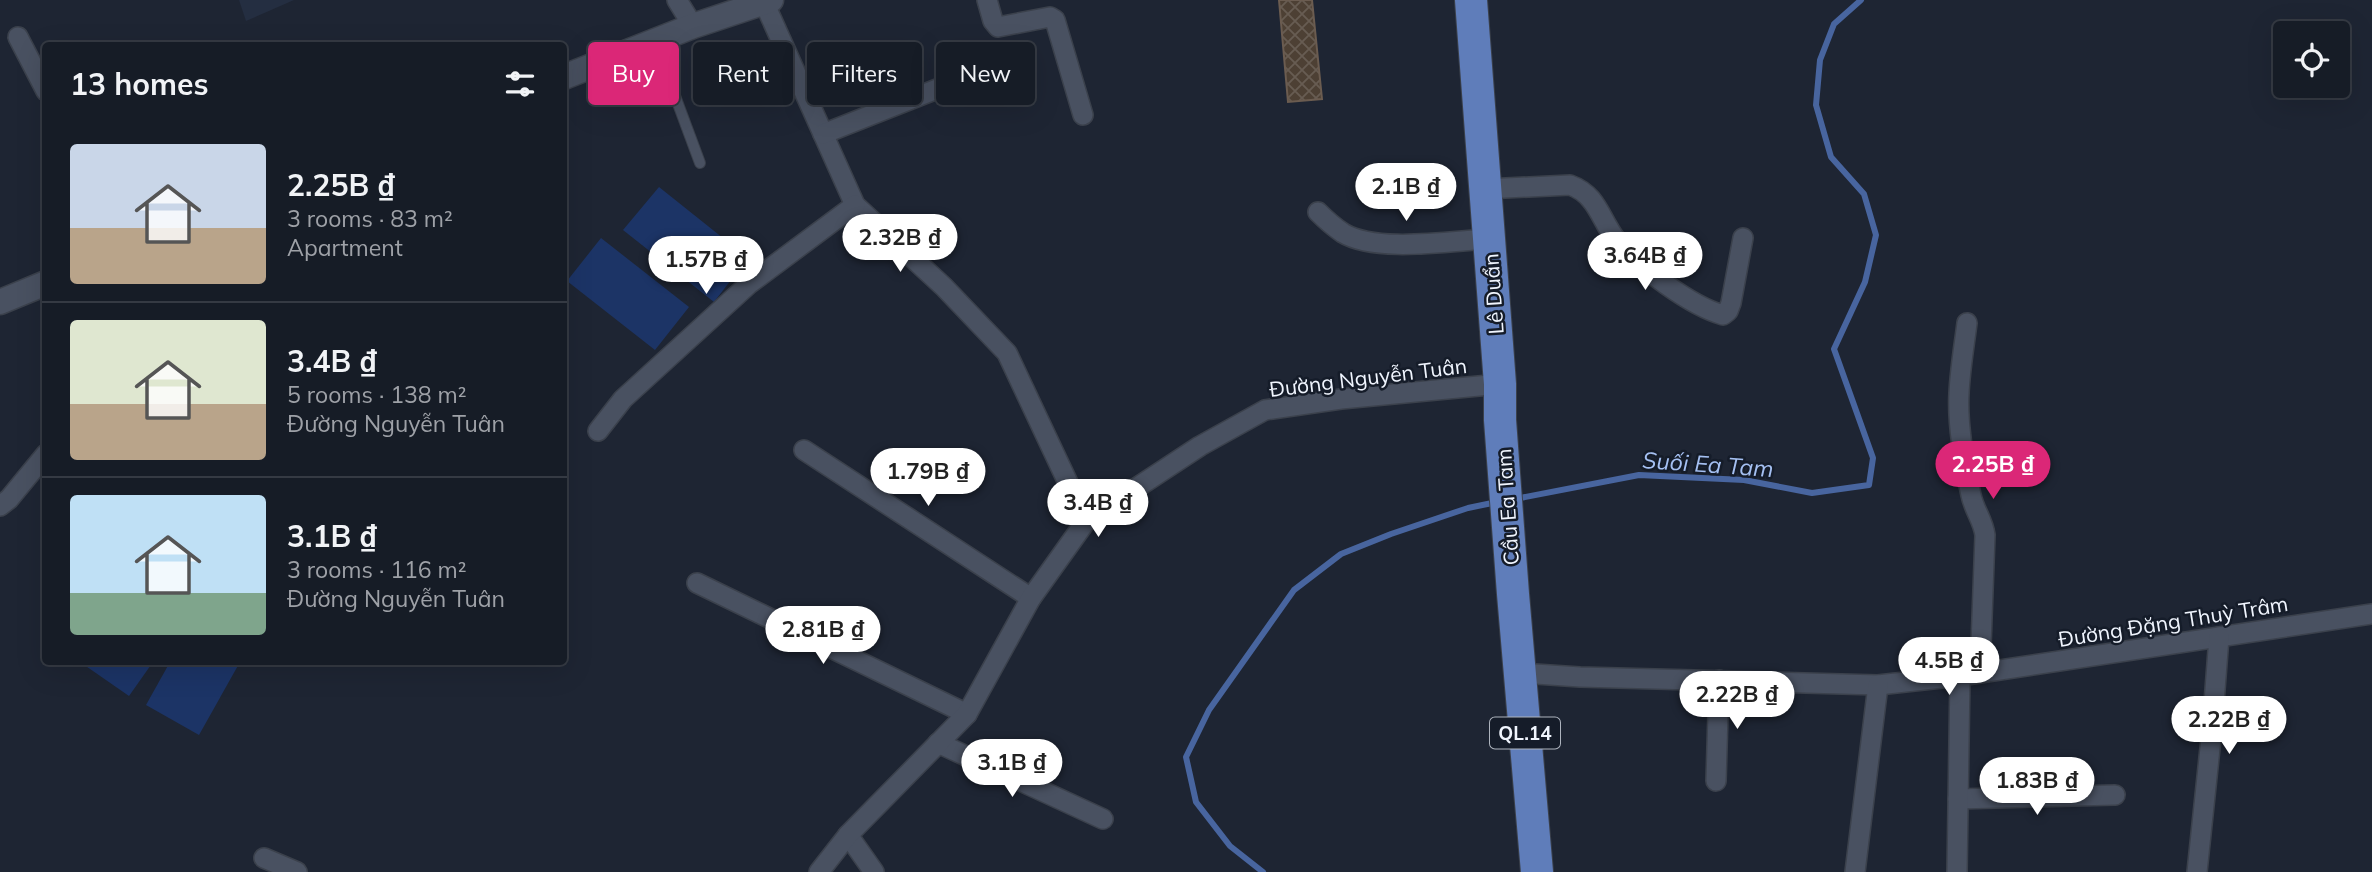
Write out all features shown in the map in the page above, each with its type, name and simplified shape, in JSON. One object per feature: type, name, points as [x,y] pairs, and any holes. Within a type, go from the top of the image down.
[{"type":"main road","name":"Lê Duẩn","points":[[1471,0],[1500,384],[1500,420]]},
{"type":"main road","name":"Cầu Ea Tam","points":[[1500,420],[1520,673]]},
{"type":"main road","name":"QL.14","points":[[1520,673],[1537,872]]},
{"type":"street","points":[[677,0],[694,26]]},
{"type":"street","points":[[987,0],[993,21],[998,27],[1050,17],[1055,20],[1083,115]]},
{"type":"street","points":[[654,42],[766,1],[855,205],[944,287],[1007,353],[1086,521]]},
{"type":"street","points":[[18,37],[42,83]]},
{"type":"street","points":[[567,76],[588,68]]},
{"type":"street","points":[[823,134],[936,89]]},
{"type":"street","points":[[1485,189],[1570,185],[1580,189],[1590,196],[1616,239],[1628,253],[1686,298],[1723,315],[1731,303],[1743,238]]},
{"type":"street","points":[[597,431],[623,399],[749,284],[855,205]]},
{"type":"street","points":[[1318,212],[1345,234],[1364,241],[1394,244],[1489,239]]},
{"type":"street","points":[[0,302],[42,285]]},
{"type":"street","points":[[1957,872],[1958,799],[1984,535],[1983,524],[1970,494],[1960,424],[1959,396],[1967,323]]},
{"type":"street","name":"Đường Nguyễn Tuân","points":[[819,872],[848,835],[967,714],[1031,598],[1086,521],[1200,446],[1265,410],[1341,399],[1500,384]]},
{"type":"street","points":[[804,450],[1031,598]]},
{"type":"street","points":[[0,506],[42,459]]},
{"type":"street","points":[[697,583],[967,714]]},
{"type":"street","name":"Đường Đặng Thuỳ Trâm","points":[[1520,673],[1878,685],[1970,674],[2372,614]]},
{"type":"street","points":[[2197,872],[2219,637]]},
{"type":"street","points":[[1716,781],[1719,680]]},
{"type":"street","points":[[1855,872],[1878,685]]},
{"type":"street","points":[[939,743],[1102,819]]},
{"type":"street","points":[[1958,799],[2115,795]]},
{"type":"street","points":[[848,835],[874,872]]},
{"type":"street","points":[[264,858],[297,872]]},
{"type":"lane","points":[[678,105],[700,163]]},
{"type":"shaded area","points":[[239,0],[294,0],[246,21]]},
{"type":"shaded area","points":[[659,187],[748,258],[714,302],[623,230]]},
{"type":"shaded area","points":[[601,238],[689,307],[655,350],[567,281]]},
{"type":"shaded area","points":[[84,665],[151,665],[129,696]]},
{"type":"shaded area","points":[[168,665],[238,665],[199,735],[146,705]]},
{"type":"building","points":[[1279,0],[1312,0],[1322,99],[1288,102]]},
{"type":"waterway","name":"Suối Ea Tam","points":[[1515,499],[1639,475],[1744,480],[1812,493],[1869,485],[1873,458],[1834,349],[1865,282],[1876,235],[1864,194],[1831,157],[1816,105],[1820,60],[1834,24],[1861,0]]},
{"type":"waterway","name":"Suối Ea Tam","points":[[1263,872],[1230,846],[1196,802],[1186,757],[1209,710],[1294,590],[1341,554],[1468,508],[1497,502]]}]
